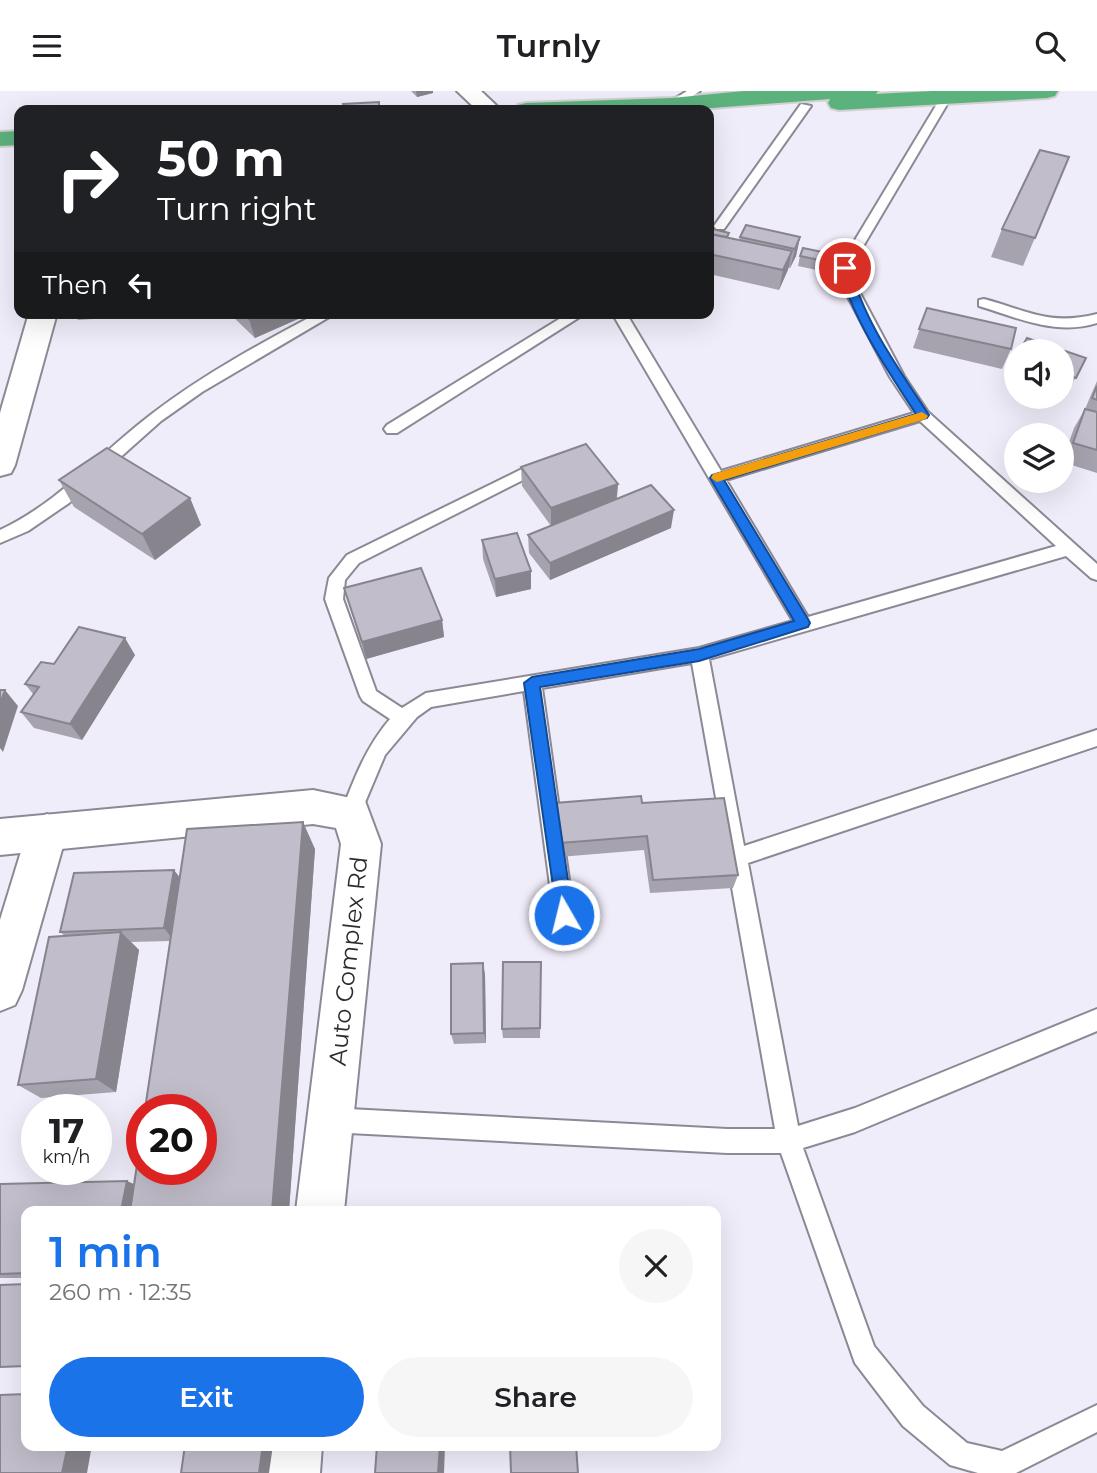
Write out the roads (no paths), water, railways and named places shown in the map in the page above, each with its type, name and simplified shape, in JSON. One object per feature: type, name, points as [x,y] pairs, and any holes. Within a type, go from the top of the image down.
[{"type":"highway","points":[[672,105],[765,94],[867,91]]},
{"type":"highway","points":[[714,113],[1047,91]]},
{"type":"street","points":[[0,465],[41,319]]},
{"type":"street","points":[[0,837],[313,807],[351,813]]},
{"type":"street","name":"Auto Complex Rd","points":[[321,1206],[361,844],[351,813]]},
{"type":"street","points":[[0,990],[47,832]]},
{"type":"street","points":[[292,1473],[294,1451]]},
{"type":"lane","points":[[672,105],[695,91]]},
{"type":"lane","points":[[947,96],[845,268],[850,289],[897,377],[923,415],[1097,574]]},
{"type":"lane","points":[[720,226],[804,106]]},
{"type":"lane","points":[[984,303],[1056,325],[1077,326],[1097,318]]},
{"type":"lane","points":[[0,537],[16,531],[58,505],[156,418],[233,367],[318,319]]},
{"type":"lane","points":[[392,429],[569,319]]},
{"type":"lane","points":[[622,319],[803,623]]},
{"type":"lane","points":[[716,478],[923,415]]},
{"type":"lane","points":[[401,717],[369,696],[334,599],[337,577],[353,559],[522,474]]},
{"type":"lane","points":[[351,813],[374,753],[401,717],[426,700],[699,655],[1068,549]]},
{"type":"lane","points":[[699,655],[789,1141],[864,1354],[914,1416],[960,1455],[1003,1465],[1097,1418]]},
{"type":"lane","points":[[532,683],[564,915]]},
{"type":"lane","points":[[737,858],[1097,738]]},
{"type":"lane","points":[[330,1121],[727,1141],[789,1141],[855,1120],[1097,1020]]}]
